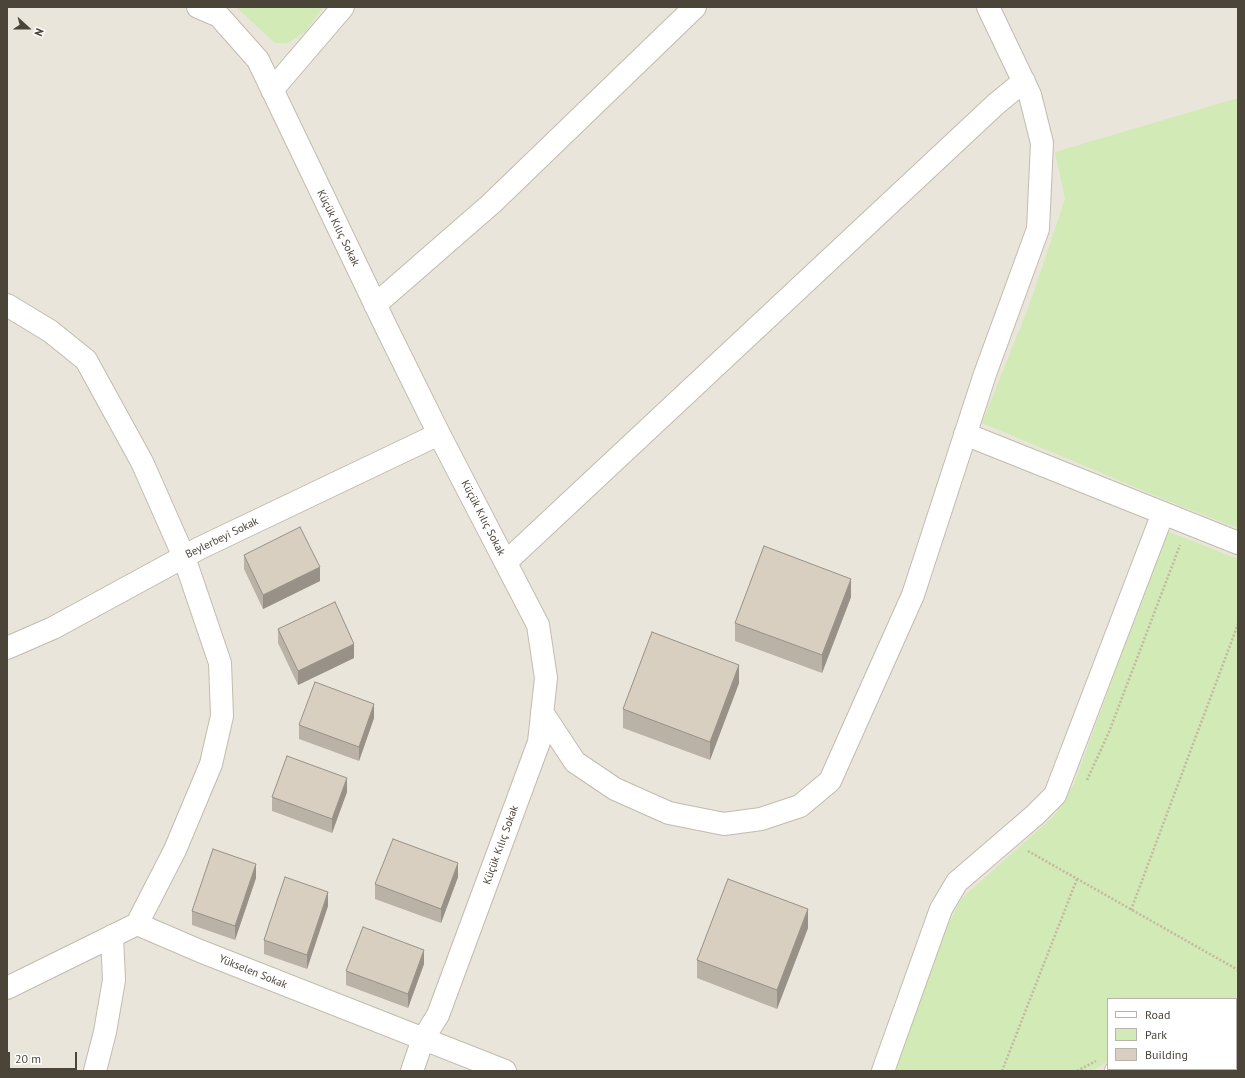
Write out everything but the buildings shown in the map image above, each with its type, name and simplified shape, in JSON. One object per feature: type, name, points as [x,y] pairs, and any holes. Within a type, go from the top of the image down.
[{"type":"street","name":"Küçük Kılıç Sokak","points":[[198,7],[219,16],[258,60],[375,305],[538,625],[546,678],[539,742],[438,1016],[423,1040],[412,1071]]},
{"type":"street","points":[[272,90],[342,7]]},
{"type":"street","points":[[375,305],[492,203],[695,7]]},
{"type":"street","points":[[542,712],[575,762],[615,789],[669,813],[724,824],[761,819],[800,806],[830,781],[913,595],[966,434],[984,374],[1038,228],[1042,143],[1030,95],[988,7]]},
{"type":"street","points":[[506,562],[996,104],[1024,81]]},
{"type":"street","points":[[7,305],[50,331],[86,360],[142,462],[184,557],[220,663],[222,716],[211,764],[175,850],[138,924],[7,988]]},
{"type":"street","name":"Beylerbeyi Sokak","points":[[7,648],[53,628],[200,548],[440,434]]},
{"type":"street","points":[[966,434],[1238,543]]},
{"type":"street","points":[[883,1071],[941,909],[957,882],[1055,795],[1163,514]]},
{"type":"street","name":"Yükselen Sokak","points":[[138,924],[200,951],[505,1071]]},
{"type":"street","points":[[95,1071],[105,1032],[114,980],[112,936]]},
{"type":"path","points":[[1132,910],[1238,624]]},
{"type":"path","points":[[1007,838],[1238,970]]},
{"type":"path","points":[[1002,1071],[1077,879]]},
{"type":"path","points":[[1077,1071],[1107,1067]]},
{"type":"shaded area","points":[[7,7],[1238,7],[1238,1071],[7,1071]]},
{"type":"green space","points":[[236,7],[323,7],[306,31],[288,43],[275,43]]},
{"type":"green space","points":[[1238,98],[1238,528],[1178,505],[982,423],[1030,303],[1065,199],[1055,152]]},
{"type":"green space","points":[[1167,531],[1238,559],[1238,997],[1107,998],[1107,1062],[1092,1071],[894,1071],[936,949],[961,899],[1055,815],[1074,784]]}]
